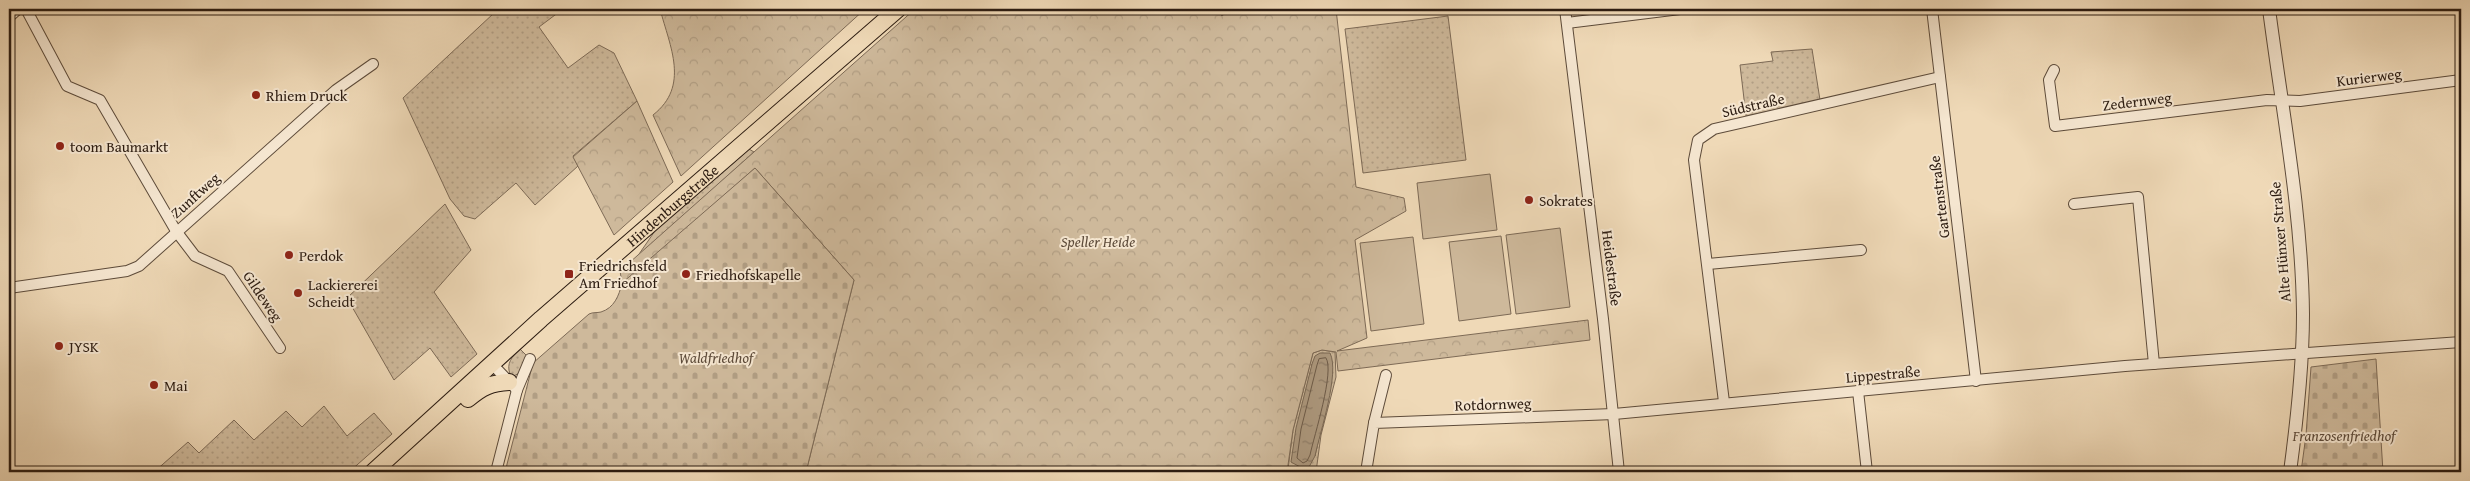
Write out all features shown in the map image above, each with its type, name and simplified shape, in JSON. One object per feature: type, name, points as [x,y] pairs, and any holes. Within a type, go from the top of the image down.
[{"type":"main road","name":"Hindenburgstraße","points":[[373,472],[492,364],[898,9]]},
{"type":"main road","name":"Hindenburgstraße","points":[[406,444],[429,432],[482,387],[493,382],[513,386]]},
{"type":"street","points":[[9,17],[18,9]]},
{"type":"street","name":"Gildeweg","points":[[26,9],[67,86],[100,100],[176,231],[195,256],[228,271],[280,348]]},
{"type":"street","name":"Heidestraße","points":[[1565,9],[1614,414],[1619,472]]},
{"type":"street","points":[[1567,23],[1680,9]]},
{"type":"street","name":"Gartenstraße","points":[[1932,9],[1976,381]]},
{"type":"street","name":"Alte Hünxer Straße","points":[[2269,9],[2297,226],[2303,313],[2297,421],[2290,472]]},
{"type":"street","name":"Zunftweg","points":[[9,288],[127,271],[139,266],[336,90],[373,64]]},
{"type":"street","name":"Zedernweg","points":[[2054,70],[2049,80],[2054,126],[2267,100],[2281,100]]},
{"type":"street","name":"Südstraße","points":[[1724,402],[1694,160],[1698,140],[1714,129],[1940,77]]},
{"type":"street","name":"Kurierweg","points":[[2281,100],[2300,101],[2461,80]]},
{"type":"street","points":[[2074,204],[2138,197],[2154,364]]},
{"type":"street","points":[[1708,264],[1861,250]]},
{"type":"street","name":"Lippestraße","points":[[1614,414],[1724,402],[2154,364],[2461,342]]},
{"type":"street","points":[[496,472],[513,386],[530,359]]},
{"type":"street","points":[[492,364],[513,386]]},
{"type":"street","points":[[1366,472],[1374,424],[1386,375]]},
{"type":"street","points":[[1858,391],[1867,472]]},
{"type":"street","name":"Rotdornweg","points":[[1374,424],[1614,414]]},
{"type":"green space","points":[[493,9],[563,9],[539,27],[568,68],[599,45],[614,53],[637,101],[573,156],[578,166],[535,205],[516,183],[475,219],[464,216],[450,199],[403,98],[494,13]]},
{"type":"green space","points":[[660,9],[865,9],[681,176],[653,115],[664,104],[671,92],[674,79],[672,52]]},
{"type":"green space","name":"Speller Heide","points":[[915,9],[1215,9],[1222,16],[1230,9],[1336,9],[1356,187],[1404,198],[1406,211],[1355,240],[1367,338],[1337,351],[1588,320],[1590,340],[1338,371],[1336,352],[1322,350],[1313,353],[1293,430],[1287,472],[806,472],[854,280],[755,168],[625,283],[622,283],[620,271]]},
{"type":"green space","points":[[1448,16],[1466,160],[1363,173],[1345,29]]},
{"type":"green space","points":[[1812,49],[1820,100],[1746,116],[1740,65],[1773,61],[1771,52]]},
{"type":"green space","points":[[637,101],[673,182],[614,235],[573,157]]},
{"type":"green space","points":[[749,149],[754,152],[637,257],[657,228]]},
{"type":"green space","name":"Waldfriedhof","points":[[755,168],[854,280],[806,472],[505,472],[533,363],[589,314],[601,312],[609,308],[617,297],[622,283]]},
{"type":"green space","points":[[1490,174],[1497,230],[1423,239],[1417,183]]},
{"type":"green space","points":[[445,204],[471,250],[434,292],[477,354],[451,377],[430,348],[394,380],[347,298]]},
{"type":"green space","points":[[1560,228],[1570,307],[1516,314],[1506,235]]},
{"type":"green space","points":[[1501,236],[1511,314],[1459,321],[1449,242]]},
{"type":"green space","points":[[1413,237],[1424,324],[1371,331],[1360,243]]},
{"type":"green space","points":[[520,349],[528,357],[519,373],[514,376],[510,374],[509,363]]},
{"type":"green space","points":[[1322,350],[1335,352],[1336,377],[1321,435],[1316,472],[1288,469],[1293,430],[1313,353]],"holes":[[[1312,364],[1322,423],[1315,456]]]},
{"type":"green space","name":"Franzosenfriedhof","points":[[2376,359],[2383,472],[2301,472],[2311,367]]},
{"type":"green space","points":[[324,406],[347,436],[374,413],[392,434],[349,472],[154,472],[188,442],[199,453],[234,420],[254,440],[286,411],[302,427]]},
{"type":"water","points":[[1320,353],[1330,353],[1333,374],[1331,388],[1315,456],[1309,467],[1302,468],[1291,462],[1296,428],[1312,364],[1315,356]]},
{"type":"place","name":"Rhiem Druck","points":[[256,95]]},
{"type":"place","name":"toom Baumarkt","points":[[60,146]]},
{"type":"place","name":"Sokrates","points":[[1529,200]]},
{"type":"place","name":"Perdok","points":[[289,255]]},
{"type":"place","name":"Friedrichsfeld Am Friedhof","points":[[569,274]]},
{"type":"place","name":"Friedhofskapelle","points":[[686,274]]},
{"type":"place","name":"Lackiererei Scheidt","points":[[298,293]]},
{"type":"place","name":"JYSK","points":[[59,346]]},
{"type":"place","name":"Mai","points":[[154,385]]}]
